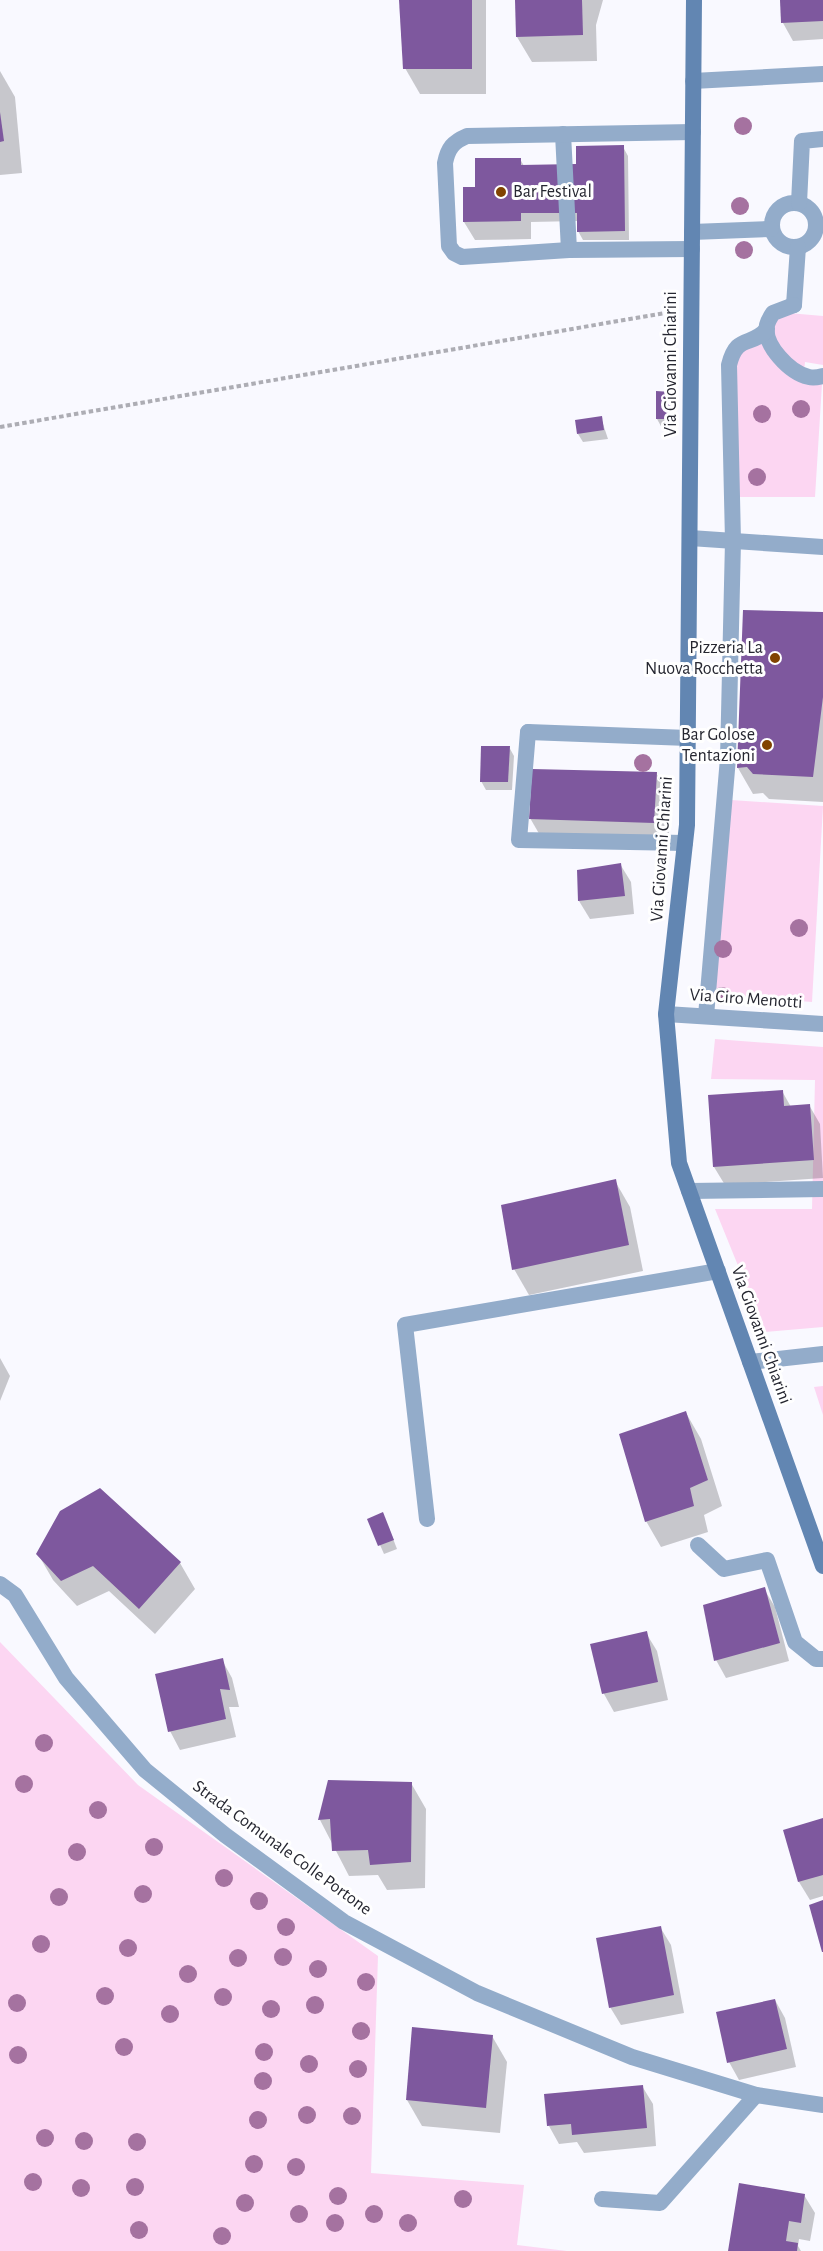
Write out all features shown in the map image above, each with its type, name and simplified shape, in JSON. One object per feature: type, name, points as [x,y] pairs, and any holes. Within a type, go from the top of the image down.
[{"type":"main road","name":"Via Giovanni Chiarini","points":[[694,0],[688,738],[685,843],[666,1014],[679,1163],[823,1566]]},
{"type":"street","points":[[693,81],[823,74]]},
{"type":"street","points":[[693,132],[467,136],[456,141],[448,149],[445,163],[448,246],[462,257],[692,240],[771,229]]},
{"type":"street","points":[[563,134],[568,250]]},
{"type":"street","points":[[799,203],[802,141],[823,139]]},
{"type":"street","points":[[799,203],[812,212],[816,226],[810,239],[798,247],[790,247],[778,241],[771,229],[772,222],[778,208],[799,203]]},
{"type":"street","points":[[706,1016],[728,758],[733,541],[729,365],[733,350],[740,344],[762,335],[773,313],[794,306],[798,247]]},
{"type":"street","points":[[767,329],[770,343],[781,359],[808,377],[823,376]]},
{"type":"street","points":[[690,538],[823,547]]},
{"type":"street","points":[[685,843],[519,840],[528,732],[688,738]]},
{"type":"street","name":"Via Ciro Menotti","points":[[666,1014],[823,1024]]},
{"type":"street","points":[[689,1191],[823,1189]]},
{"type":"street","points":[[427,1519],[405,1325],[718,1271]]},
{"type":"street","points":[[750,1362],[823,1354]]},
{"type":"street","points":[[698,1545],[724,1569],[767,1560],[795,1642],[816,1659],[823,1659]]},
{"type":"street","name":"Strada Comunale Colle Portone","points":[[0,1584],[15,1594],[66,1678],[146,1770],[225,1835],[344,1922],[488,1998],[632,2057],[756,2095],[823,2105]]},
{"type":"street","points":[[602,2199],[660,2203],[756,2095]]},
{"type":"path","points":[[0,427],[691,309]]},
{"type":"shaded area","points":[[777,312],[823,316],[823,365],[805,362],[803,384],[822,384],[815,497],[739,497],[735,351]]},
{"type":"shaded area","points":[[731,800],[823,806],[812,1002],[726,995],[715,987]]},
{"type":"shaded area","points":[[715,1039],[823,1047],[823,1327],[765,1332],[715,1209],[812,1209],[815,1080],[711,1079]]},
{"type":"shaded area","points":[[823,1386],[823,1415],[814,1387]]},
{"type":"shaded area","points":[[0,1642],[138,1785],[378,1956],[371,2173],[524,2185],[517,2245],[567,2251],[0,2251]]},
{"type":"building","points":[[399,0],[472,0],[472,69],[403,69]]},
{"type":"building","points":[[515,0],[582,0],[583,35],[516,37]]},
{"type":"building","points":[[780,0],[823,0],[823,21],[781,23]]},
{"type":"building","points":[[0,112],[4,141],[0,142]]},
{"type":"building","points":[[624,145],[625,231],[577,232],[577,213],[521,213],[521,221],[463,222],[463,187],[475,187],[475,158],[521,158],[521,165],[576,164],[576,146]]},
{"type":"building","points":[[656,391],[671,392],[671,419],[656,419]]},
{"type":"building","points":[[602,416],[604,430],[577,434],[575,420]]},
{"type":"building","points":[[743,610],[823,612],[823,697],[813,777],[753,774],[747,767],[737,768]]},
{"type":"building","points":[[481,746],[510,746],[508,782],[480,782]]},
{"type":"building","points":[[532,769],[657,772],[654,823],[529,819]]},
{"type":"building","points":[[621,863],[625,896],[578,901],[577,870]]},
{"type":"building","points":[[783,1090],[784,1106],[810,1104],[814,1160],[713,1167],[708,1095]]},
{"type":"building","points":[[616,1179],[629,1245],[512,1270],[501,1205]]},
{"type":"building","points":[[686,1411],[708,1480],[690,1488],[694,1506],[645,1522],[619,1434]]},
{"type":"building","points":[[100,1488],[181,1562],[139,1609],[93,1566],[61,1581],[36,1554],[60,1511]]},
{"type":"building","points":[[383,1512],[394,1540],[378,1546],[367,1519]]},
{"type":"building","points":[[765,1587],[780,1643],[714,1661],[703,1605]]},
{"type":"building","points":[[647,1631],[658,1682],[602,1694],[590,1644]]},
{"type":"building","points":[[223,1658],[230,1690],[220,1689],[226,1719],[168,1732],[155,1674]]},
{"type":"building","points":[[328,1780],[412,1782],[411,1862],[370,1865],[368,1850],[332,1851],[330,1819],[318,1820]]},
{"type":"building","points":[[823,1818],[823,1875],[798,1882],[783,1830]]},
{"type":"building","points":[[823,1900],[823,1952],[822,1952],[809,1905]]},
{"type":"building","points":[[661,1926],[674,1995],[609,2008],[596,1938]]},
{"type":"building","points":[[775,1999],[787,2049],[727,2063],[716,2012]]},
{"type":"building","points":[[412,2027],[493,2035],[486,2108],[406,2100]]},
{"type":"building","points":[[643,2085],[647,2128],[572,2135],[571,2124],[547,2126],[544,2094]]},
{"type":"building","points":[[739,2183],[805,2194],[801,2223],[789,2221],[786,2241],[798,2243],[797,2251],[728,2251]]},
{"type":"place","name":"Bar Festival","points":[[501,192]]},
{"type":"place","name":"Pizzeria La Nuova Rocchetta","points":[[775,658]]},
{"type":"place","name":"Bar Golose Tentazioni","points":[[767,745]]}]
